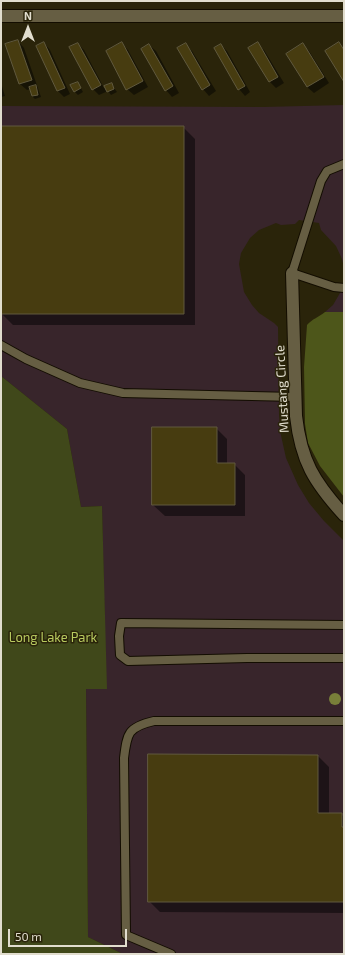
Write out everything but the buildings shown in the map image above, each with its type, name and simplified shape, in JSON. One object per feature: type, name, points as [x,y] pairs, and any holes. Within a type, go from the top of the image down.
[{"type":"street","points":[[1,16],[344,16]]},
{"type":"street","name":"Mustang Circle","points":[[292,273],[295,397],[298,434],[304,456],[314,477],[322,490],[344,515]]},
{"type":"lane","points":[[344,164],[327,171],[321,181],[292,273],[334,287],[344,288]]},
{"type":"lane","points":[[1,346],[80,383],[123,393],[295,397]]},
{"type":"lane","points":[[344,626],[121,624],[120,636],[120,655],[128,661],[247,658],[344,658]]},
{"type":"lane","points":[[171,954],[126,935],[124,758],[126,742],[131,729],[154,721],[344,721]]},
{"type":"shaded area","points":[[344,105],[344,268],[336,246],[321,230],[319,223],[299,220],[295,224],[281,225],[276,223],[259,230],[250,238],[241,253],[239,264],[244,292],[252,305],[259,313],[278,327],[280,431],[286,458],[298,485],[309,503],[344,541],[344,954],[123,954],[88,937],[86,689],[106,689],[102,506],[81,507],[67,429],[1,376],[1,106],[263,107]]},
{"type":"shaded area","points":[[344,279],[344,312],[325,312],[333,305],[340,293]]},
{"type":"green space","points":[[325,312],[344,312],[344,497],[320,466],[308,443],[305,424],[304,367],[307,325]]},
{"type":"green space","name":"Long Lake Park","points":[[1,376],[67,429],[81,507],[102,506],[107,689],[86,689],[88,937],[123,954],[1,954]]}]
